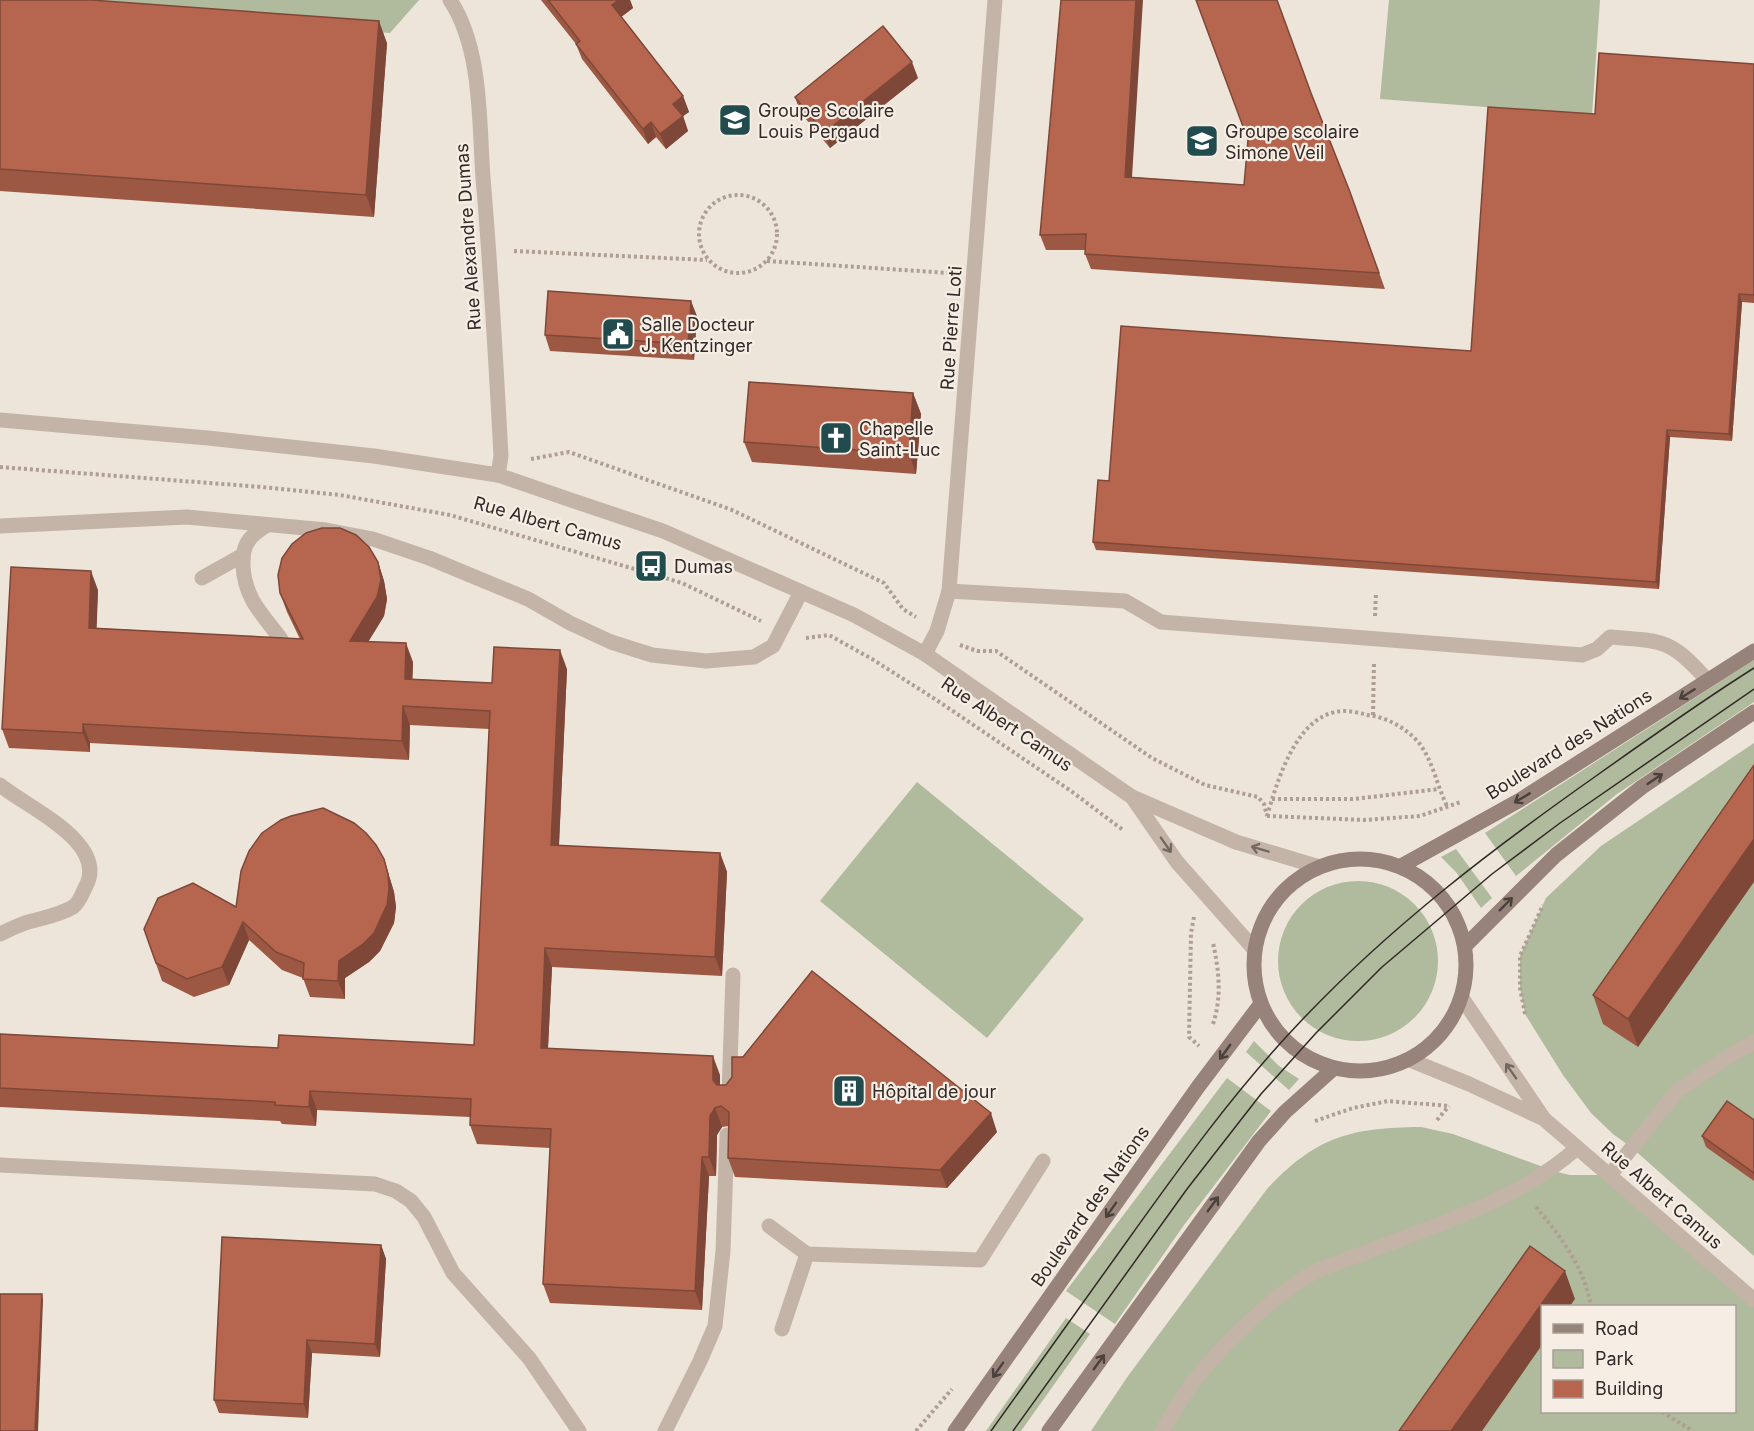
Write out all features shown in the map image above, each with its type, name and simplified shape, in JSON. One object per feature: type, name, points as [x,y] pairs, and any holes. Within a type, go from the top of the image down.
[{"type":"main road","name":"Boulevard des Nations","points":[[1401,866],[1520,800],[1754,651]]},
{"type":"main road","points":[[1465,946],[1556,855],[1642,787],[1754,712]]},
{"type":"main road","points":[[1344,858],[1373,858],[1401,866],[1438,892],[1453,911],[1465,946],[1467,972],[1461,998],[1442,1034],[1410,1060],[1372,1072],[1333,1070],[1297,1053],[1279,1036],[1260,1005],[1254,949],[1272,901],[1316,866],[1344,858]]},
{"type":"main road","name":"Boulevard des Nations","points":[[955,1431],[1198,1087],[1260,1005]]},
{"type":"main road","points":[[1049,1431],[1258,1141],[1285,1112],[1333,1070]]},
{"type":"street","name":"Rue Alexandre Dumas","points":[[450,0],[458,12],[473,55],[489,249],[501,456],[498,475]]},
{"type":"street","name":"Rue Pierre Loti","points":[[925,654],[937,632],[949,591],[995,0]]},
{"type":"street","name":"Rue Albert Camus","points":[[0,420],[363,454],[498,475],[663,531],[854,615],[925,654],[1132,797],[1236,842],[1316,866]]},
{"type":"street","points":[[0,525],[187,517],[326,530],[373,539],[429,558],[528,599],[570,623],[612,642],[652,655],[706,661],[754,657],[773,646],[801,592]]},
{"type":"street","points":[[267,525],[249,539],[243,555],[244,583],[248,593],[281,639]]},
{"type":"street","points":[[202,578],[243,555]]},
{"type":"street","points":[[949,591],[1125,601],[1161,622],[1582,655],[1597,649],[1610,637],[1641,638],[1661,642],[1677,649],[1690,660],[1707,681]]},
{"type":"street","points":[[0,785],[62,826],[84,849],[89,867],[88,884],[76,906],[0,934]]},
{"type":"street","name":"Rue Albert Camus","points":[[1132,797],[1177,862],[1254,949]]},
{"type":"street","points":[[729,1095],[733,975]]},
{"type":"street","name":"Rue Albert Camus","points":[[1461,998],[1544,1119],[1754,1300]]},
{"type":"street","points":[[1610,1175],[1677,1091],[1754,1042]]},
{"type":"street","name":"Rue Albert Camus","points":[[1410,1060],[1469,1084],[1544,1119]]},
{"type":"street","points":[[665,1431],[715,1326],[723,1251],[727,1135]]},
{"type":"street","points":[[1162,1431],[1193,1381],[1235,1336],[1270,1303],[1311,1274],[1465,1214],[1520,1188],[1556,1167],[1577,1148]]},
{"type":"street","points":[[769,1226],[807,1254],[981,1260],[1043,1161]]},
{"type":"street","points":[[0,1165],[375,1184],[396,1191],[411,1202],[424,1217],[453,1273],[529,1358],[579,1431]]},
{"type":"street","points":[[782,1329],[807,1254]]},
{"type":"path","points":[[737,195],[761,202],[776,223],[775,249],[767,261],[757,269],[744,273],[731,273],[718,269],[708,260],[699,237],[700,224],[705,213],[719,200],[737,195]]},
{"type":"path","points":[[489,249],[708,260]]},
{"type":"path","points":[[767,261],[974,275]]},
{"type":"path","name":"Rue Albert Camus","points":[[0,467],[329,494],[450,515],[682,583],[796,639],[829,635],[872,659],[1062,784],[1125,831]]},
{"type":"path","points":[[1344,711],[1373,715],[1405,729],[1419,743],[1427,756],[1446,806],[1420,816],[1376,819],[1267,816],[1272,799],[1290,753],[1307,728],[1325,715],[1344,711]]},
{"type":"path","points":[[1272,799],[1354,799],[1438,789]]},
{"type":"path","points":[[1525,1014],[1520,988],[1520,956],[1546,898]]},
{"type":"path","points":[[1195,907],[1191,933],[1189,1037],[1201,1048],[1206,1039]]},
{"type":"path","points":[[1211,1029],[1216,1014],[1219,984],[1212,938]]},
{"type":"path","points":[[1311,1123],[1353,1108],[1388,1101],[1449,1106],[1437,1120]]},
{"type":"path","points":[[1520,1188],[1556,1231],[1574,1257],[1591,1305]]},
{"type":"path","points":[[1664,1413],[1693,1431]]},
{"type":"green space","points":[[0,0],[419,0],[390,33],[0,6]]},
{"type":"green space","points":[[1389,0],[1600,0],[1592,115],[1380,99]]},
{"type":"green space","points":[[1754,660],[1754,702],[1617,794],[1516,876],[1485,833]]},
{"type":"green space","points":[[1754,743],[1754,1256],[1591,1113],[1563,1075],[1525,1014],[1520,988],[1520,956],[1546,898],[1601,846]]},
{"type":"green space","points":[[917,782],[1084,919],[987,1038],[820,901]]},
{"type":"green space","points":[[1456,849],[1492,898],[1481,908],[1456,872],[1441,857]]},
{"type":"green space","points":[[1358,881],[1374,882],[1389,887],[1403,894],[1415,904],[1425,916],[1432,930],[1437,945],[1437,977],[1432,992],[1425,1006],[1415,1018],[1403,1028],[1389,1035],[1374,1040],[1358,1041],[1342,1040],[1327,1035],[1313,1028],[1301,1018],[1291,1006],[1284,992],[1279,977],[1278,961],[1279,945],[1284,930],[1291,916],[1301,904],[1313,894],[1327,887],[1342,882]]},
{"type":"green space","points":[[1254,1041],[1279,1066],[1299,1079],[1289,1090],[1246,1052]]},
{"type":"green space","points":[[1227,1078],[1271,1111],[1184,1225],[1115,1324],[1066,1291]]},
{"type":"green space","points":[[1421,1127],[1453,1134],[1557,1172],[1570,1175],[1610,1175],[1754,1300],[1754,1431],[1091,1431],[1128,1376],[1267,1189],[1285,1171],[1319,1146],[1336,1138],[1374,1130]]},
{"type":"green space","points":[[1066,1318],[1090,1334],[1021,1431],[986,1431]]},
{"type":"building","points":[[0,0],[91,0],[379,21],[366,195],[0,169]]},
{"type":"building","points":[[548,0],[619,0],[612,5],[683,96],[673,104],[683,116],[660,134],[651,122],[643,129],[576,44],[580,41]]},
{"type":"building","points":[[1061,0],[1136,0],[1125,177],[1244,185],[1248,140],[1196,0],[1277,0],[1379,273],[1085,254],[1086,234],[1040,235]]},
{"type":"building","points":[[883,26],[912,62],[824,133],[795,97]]},
{"type":"building","points":[[1599,53],[1754,64],[1754,295],[1739,294],[1729,434],[1667,430],[1656,582],[1093,542],[1098,480],[1109,481],[1121,326],[1471,351],[1488,107],[1595,114]]},
{"type":"building","points":[[548,291],[691,301],[688,344],[545,335]]},
{"type":"building","name":"Chapelle Saint-Luc","points":[[749,382],[913,393],[909,454],[744,442]]},
{"type":"building","points":[[322,528],[340,528],[356,535],[369,547],[378,562],[381,580],[377,597],[350,641],[406,643],[405,679],[492,683],[494,647],[560,650],[551,845],[720,853],[715,957],[545,948],[541,1048],[713,1056],[713,1080],[717,1085],[726,1085],[732,1077],[732,1057],[743,1057],[812,971],[991,1113],[940,1170],[728,1158],[729,1112],[721,1106],[715,1108],[710,1116],[709,1157],[702,1157],[695,1291],[543,1284],[551,1129],[470,1125],[471,1099],[310,1091],[309,1107],[275,1105],[275,1102],[0,1088],[0,1034],[278,1048],[279,1035],[474,1045],[490,711],[403,706],[402,741],[83,724],[83,733],[2,729],[11,567],[91,571],[89,628],[303,639],[280,593],[278,575],[282,558],[292,544],[306,533]]},
{"type":"building","points":[[1754,765],[1754,839],[1628,1019],[1593,995]]},
{"type":"building","points":[[323,808],[354,823],[366,833],[384,859],[388,874],[387,905],[374,933],[339,961],[338,981],[303,979],[304,963],[276,952],[243,922],[222,967],[187,979],[156,963],[144,929],[158,898],[193,883],[236,907],[241,871],[249,851],[262,833],[281,820]]},
{"type":"building","points":[[1727,1101],[1754,1120],[1754,1173],[1702,1136]]},
{"type":"building","points":[[222,1237],[381,1245],[375,1344],[307,1340],[304,1404],[214,1400]]},
{"type":"building","points":[[1530,1246],[1565,1271],[1451,1431],[1399,1431]]},
{"type":"building","points":[[0,1294],[42,1294],[35,1431],[0,1431]]},
{"type":"tram line","points":[[991,1431],[1209,1129],[1301,1021],[1370,953],[1480,861],[1635,748],[1754,668]]},
{"type":"tram line","points":[[1013,1431],[1187,1189],[1261,1094],[1316,1033],[1382,967],[1492,874],[1560,823],[1754,689]]},
{"type":"place","name":"Groupe Scolaire Louis Pergaud","points":[[735,120]]},
{"type":"place","name":"Groupe scolaire Simone Veil","points":[[1202,141]]},
{"type":"place","name":"Salle Docteur J. Kentzinger","points":[[618,334]]},
{"type":"place","name":"Chapelle Saint-Luc","points":[[836,438]]},
{"type":"place","name":"Dumas","points":[[651,566]]},
{"type":"place","name":"Hôpital de jour","points":[[849,1091]]}]
